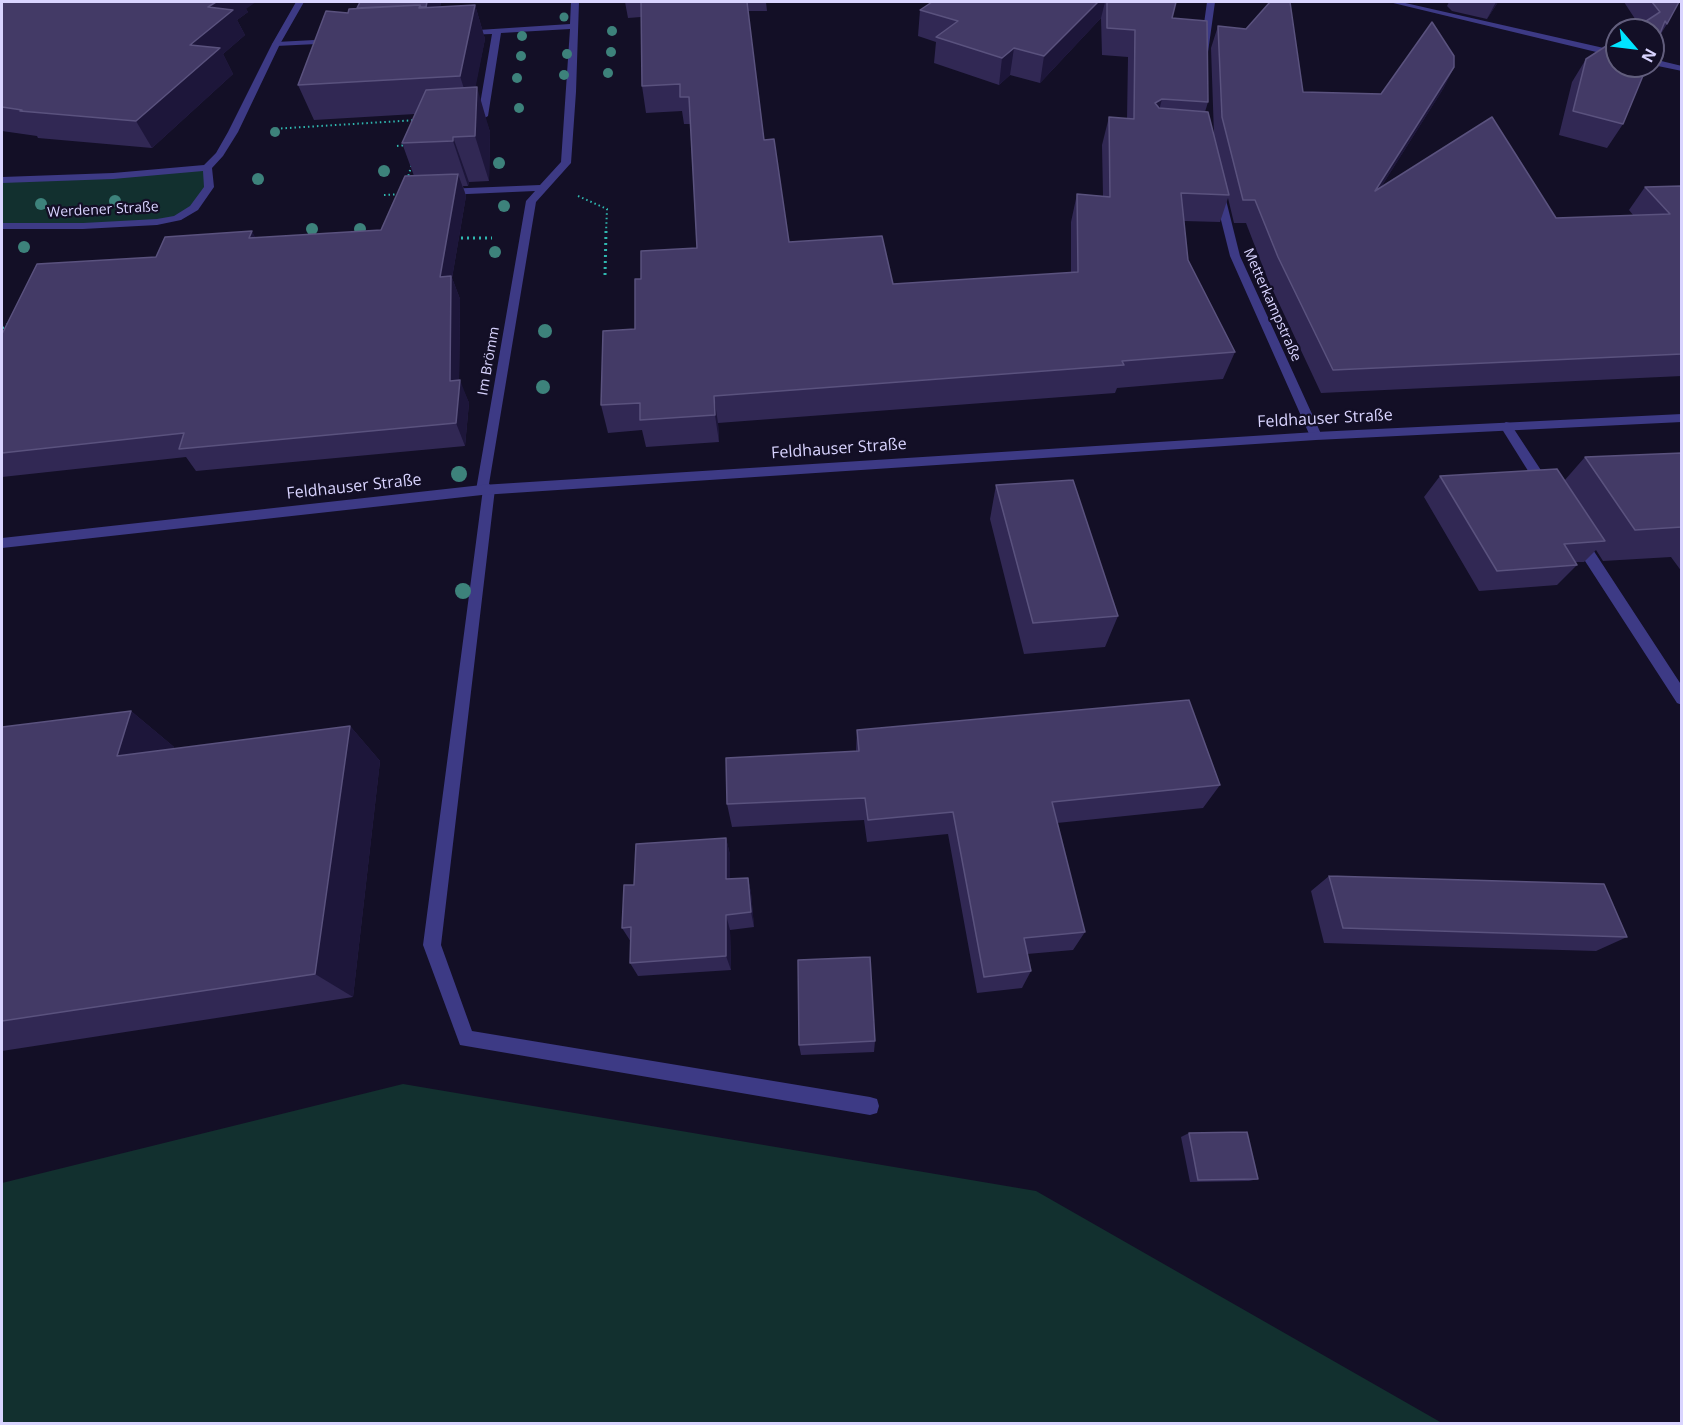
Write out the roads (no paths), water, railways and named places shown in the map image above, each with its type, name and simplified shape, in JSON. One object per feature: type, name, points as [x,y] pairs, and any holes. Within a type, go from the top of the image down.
[{"type":"street","name":"Werdener Straße","points":[[2,226],[93,226],[157,222],[177,218],[194,208],[209,187],[207,168],[220,154],[233,132],[276,44],[300,2]]},
{"type":"street","name":"Im Brömm","points":[[575,2],[572,92],[566,164],[531,201],[486,489],[432,945],[466,1039],[870,1106]]},
{"type":"street","points":[[1204,68],[1211,2]]},
{"type":"street","points":[[1393,2],[1605,51]]},
{"type":"street","points":[[451,34],[573,26]]},
{"type":"street","points":[[483,116],[497,32]]},
{"type":"street","points":[[276,44],[344,40]]},
{"type":"street","points":[[1665,65],[1682,69]]},
{"type":"street","points":[[2,180],[113,176],[207,168]]},
{"type":"street","points":[[403,194],[545,185]]},
{"type":"street","name":"Metterkampstraße","points":[[1218,186],[1235,256],[1316,436]]},
{"type":"street","name":"Feldhauser Straße","points":[[2,543],[486,489],[1316,436],[1682,418]]},
{"type":"street","points":[[1506,426],[1550,494]]},
{"type":"street","points":[[1569,524],[1682,699]]}]
